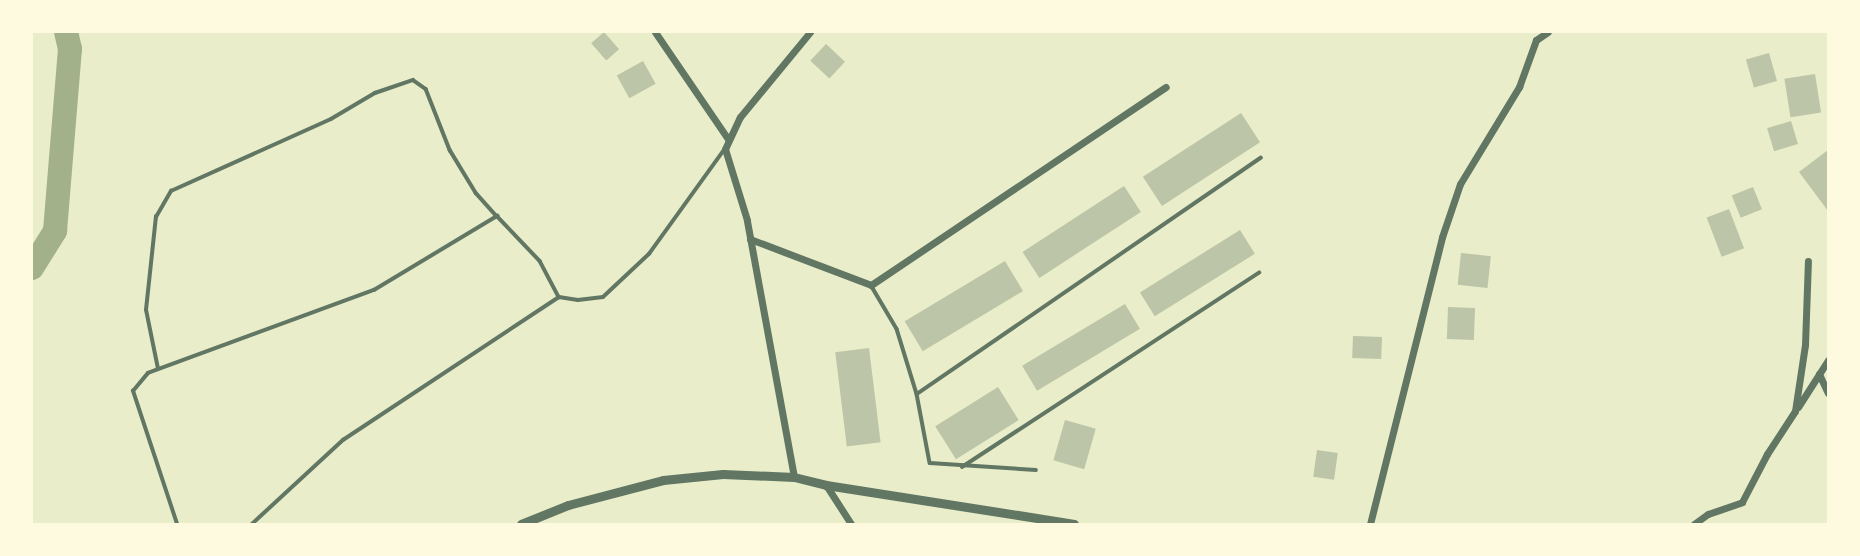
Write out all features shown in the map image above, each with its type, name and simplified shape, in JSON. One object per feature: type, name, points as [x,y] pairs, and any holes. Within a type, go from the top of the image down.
[{"type":"street","points":[[655,32],[728,139]]},
{"type":"street","points":[[793,477],[747,220],[725,149],[740,117],[810,32]]},
{"type":"street","points":[[1370,524],[1442,237],[1460,184],[1518,87],[1536,40],[1548,32]]},
{"type":"street","points":[[750,239],[871,285],[1166,87]]},
{"type":"street","points":[[1795,411],[1805,345],[1808,261]]},
{"type":"street","points":[[1694,524],[1708,514],[1742,502],[1767,454],[1829,360]]},
{"type":"street","points":[[1819,374],[1829,393]]},
{"type":"street","points":[[521,524],[568,505],[663,480],[723,474],[793,477],[826,485],[1074,524]]},
{"type":"street","points":[[826,485],[851,524]]},
{"type":"lane","points":[[158,369],[146,310],[156,217],[171,191],[331,119],[375,93],[413,80],[426,89],[450,150],[476,193],[540,261],[559,297]]},
{"type":"lane","points":[[251,524],[343,440],[559,297],[588,300],[603,297],[649,254],[725,149]]},
{"type":"lane","points":[[917,394],[1261,158]]},
{"type":"lane","points":[[177,524],[133,391],[148,373],[229,341],[309,316],[374,290],[497,216]]},
{"type":"lane","points":[[962,467],[1259,273]]},
{"type":"lane","points":[[871,285],[897,329],[917,394],[930,463],[1037,470]]},
{"type":"building","points":[[604,32],[619,49],[606,61],[591,43]]},
{"type":"building","points":[[826,44],[845,62],[829,79],[810,61]]},
{"type":"building","points":[[1769,53],[1777,81],[1754,87],[1746,60]]},
{"type":"building","points":[[643,61],[656,84],[629,98],[617,76]]},
{"type":"building","points":[[1815,74],[1821,113],[1790,117],[1784,79]]},
{"type":"building","points":[[1241,113],[1260,142],[1162,206],[1143,177]]},
{"type":"building","points":[[1791,121],[1798,144],[1774,151],[1767,128]]},
{"type":"building","points":[[1828,150],[1828,211],[1799,172]]},
{"type":"building","points":[[1124,186],[1141,212],[1039,278],[1023,252]]},
{"type":"building","points":[[1753,187],[1762,209],[1741,218],[1732,196]]},
{"type":"building","points":[[1729,209],[1744,248],[1722,257],[1707,218]]},
{"type":"building","points":[[1240,230],[1255,254],[1155,316],[1140,293]]},
{"type":"building","points":[[1461,253],[1491,256],[1487,288],[1458,285]]},
{"type":"building","points":[[1005,261],[1023,291],[923,351],[905,321]]},
{"type":"building","points":[[1125,304],[1140,329],[1037,391],[1022,366]]},
{"type":"building","points":[[1448,307],[1475,308],[1474,340],[1447,339]]},
{"type":"building","points":[[1353,336],[1382,337],[1381,359],[1352,358]]},
{"type":"building","points":[[869,348],[881,442],[847,446],[835,352]]},
{"type":"building","points":[[998,387],[1019,420],[956,459],[935,426]]},
{"type":"building","points":[[1065,420],[1096,429],[1084,469],[1053,460]]},
{"type":"building","points":[[1317,450],[1338,453],[1334,480],[1313,477]]},
{"type":"waterway","points":[[32,268],[55,231],[70,49],[66,32]]}]
